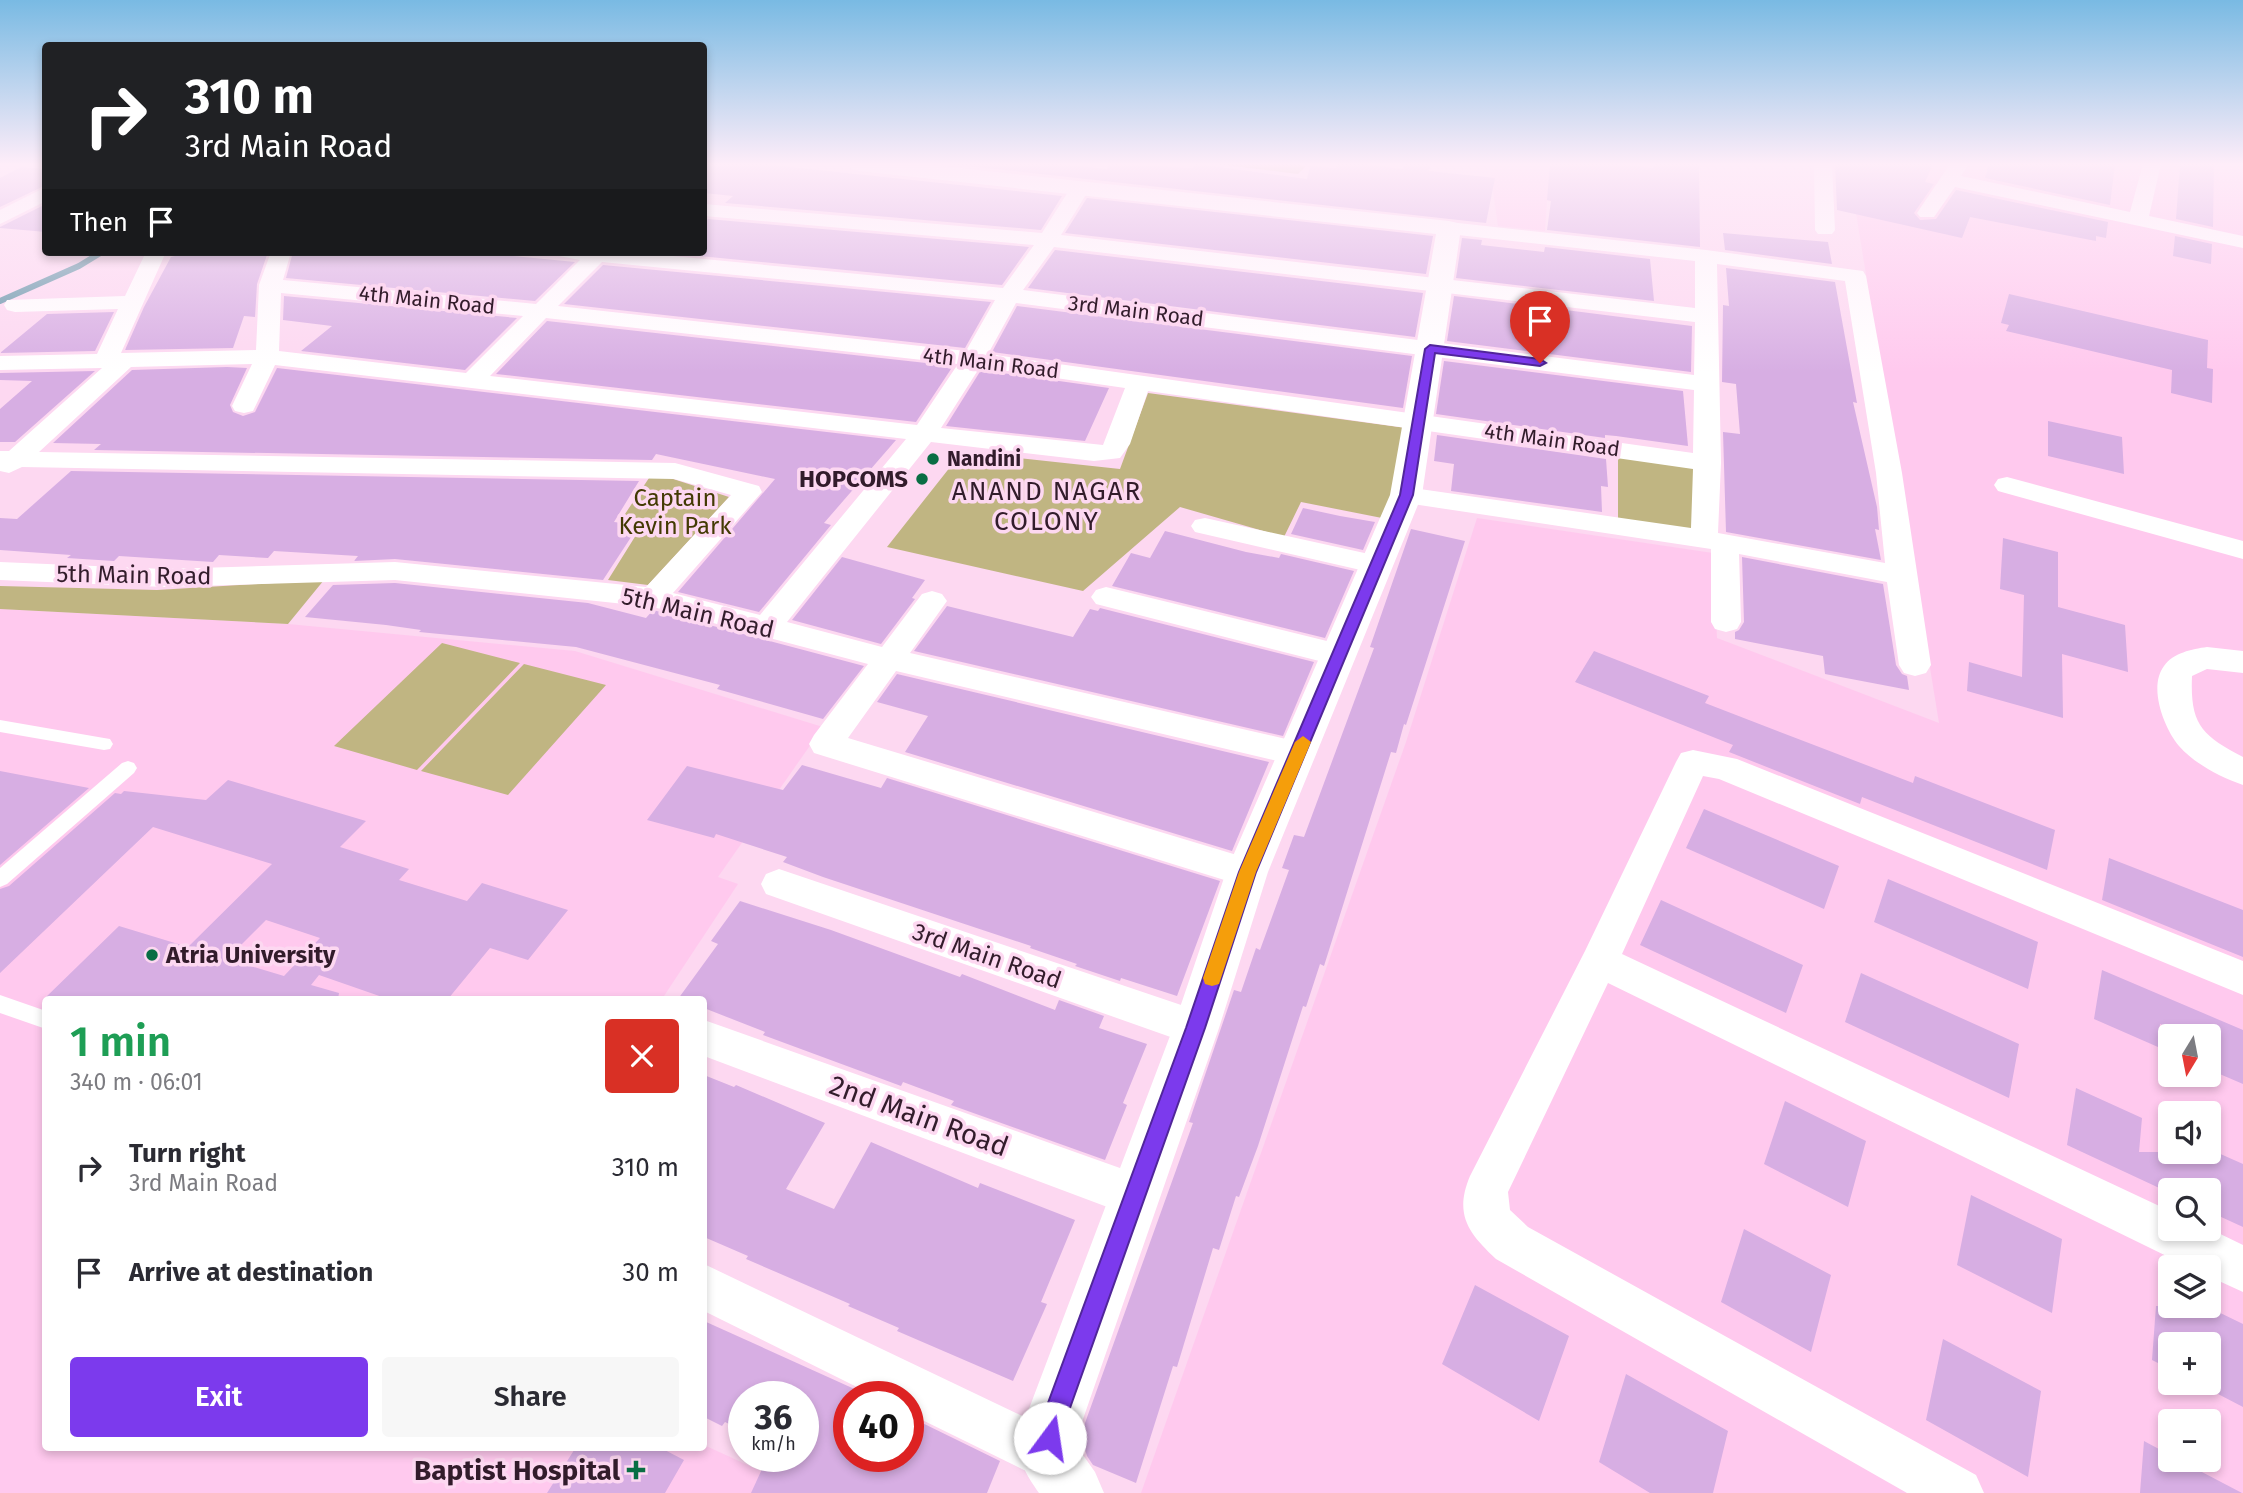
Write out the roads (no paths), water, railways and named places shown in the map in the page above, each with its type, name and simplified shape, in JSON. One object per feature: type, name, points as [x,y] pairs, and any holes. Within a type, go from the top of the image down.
[{"type":"street","points":[[973,234],[1705,316]]},
{"type":"street","points":[[766,628],[924,434],[973,359],[1009,295],[1052,234]]},
{"type":"street","points":[[1061,1474],[1053,1422],[1196,1028],[1247,872],[1406,495],[1420,421],[1447,234]]},
{"type":"street","points":[[1500,234],[1793,266],[1855,276],[1889,473],[1915,665]]},
{"type":"street","points":[[2205,234],[2243,242]]},
{"type":"street","points":[[5,464],[115,362],[133,303],[154,256]]},
{"type":"street","points":[[244,406],[267,357],[270,285],[280,256]]},
{"type":"street","points":[[472,380],[595,256]]},
{"type":"street","name":"3rd Main Road","points":[[627,256],[1009,295],[1705,384]]},
{"type":"street","points":[[1706,256],[1705,384],[1708,463],[1714,541],[1726,622]]},
{"type":"street","name":"4th Main Road","points":[[270,285],[540,311],[973,359],[1708,463]]},
{"type":"street","points":[[15,305],[133,303]]},
{"type":"street","points":[[0,363],[267,357],[1094,453],[1111,452],[1139,382]]},
{"type":"street","points":[[5,464],[675,471],[749,492],[653,597]]},
{"type":"street","points":[[2007,485],[2243,550]]},
{"type":"street","points":[[1406,495],[1714,541],[1901,575]]},
{"type":"street","points":[[1205,526],[1378,565]]},
{"type":"street","name":"5th Main Road","points":[[0,571],[165,578],[395,570],[653,597],[889,659],[1299,754]]},
{"type":"street","points":[[1106,597],[1339,655]]},
{"type":"street","points":[[932,601],[826,744],[1247,872]]},
{"type":"street","points":[[2243,662],[2227,658],[2196,659],[2184,663],[2176,672],[2175,707],[2189,734],[2199,745],[2213,758],[2243,772]]},
{"type":"street","points":[[1958,1493],[1512,1243],[1489,1221],[1486,1191],[1693,762],[1725,768],[2243,978]]},
{"type":"street","name":"3rd Main Road","points":[[779,884],[1196,1028]]},
{"type":"street","points":[[1599,961],[2243,1269]]},
{"type":"street","name":"2nd Main Road","points":[[707,1039],[1134,1195]]},
{"type":"street","points":[[707,1289],[1061,1474]]},
{"type":"lane","points":[[0,726],[104,744]]},
{"type":"lane","points":[[0,879],[128,768]]},
{"type":"lane","points":[[0,1004],[42,1019]]},
{"type":"waterway","points":[[0,301],[95,256]]},
{"type":"place","name":"Nandini","points":[[933,459]]},
{"type":"place","name":"HOPCOMS","points":[[922,479]]},
{"type":"place","name":"Atria University","points":[[152,955]]},
{"type":"place","name":"Baptist Hospital","points":[[636,1470]]},
{"type":"district","name":"ANAND NAGAR COLONY","points":[[1047,506]]},
{"type":"park label","name":"Captain Kevin Park","points":[[675,512]]}]
